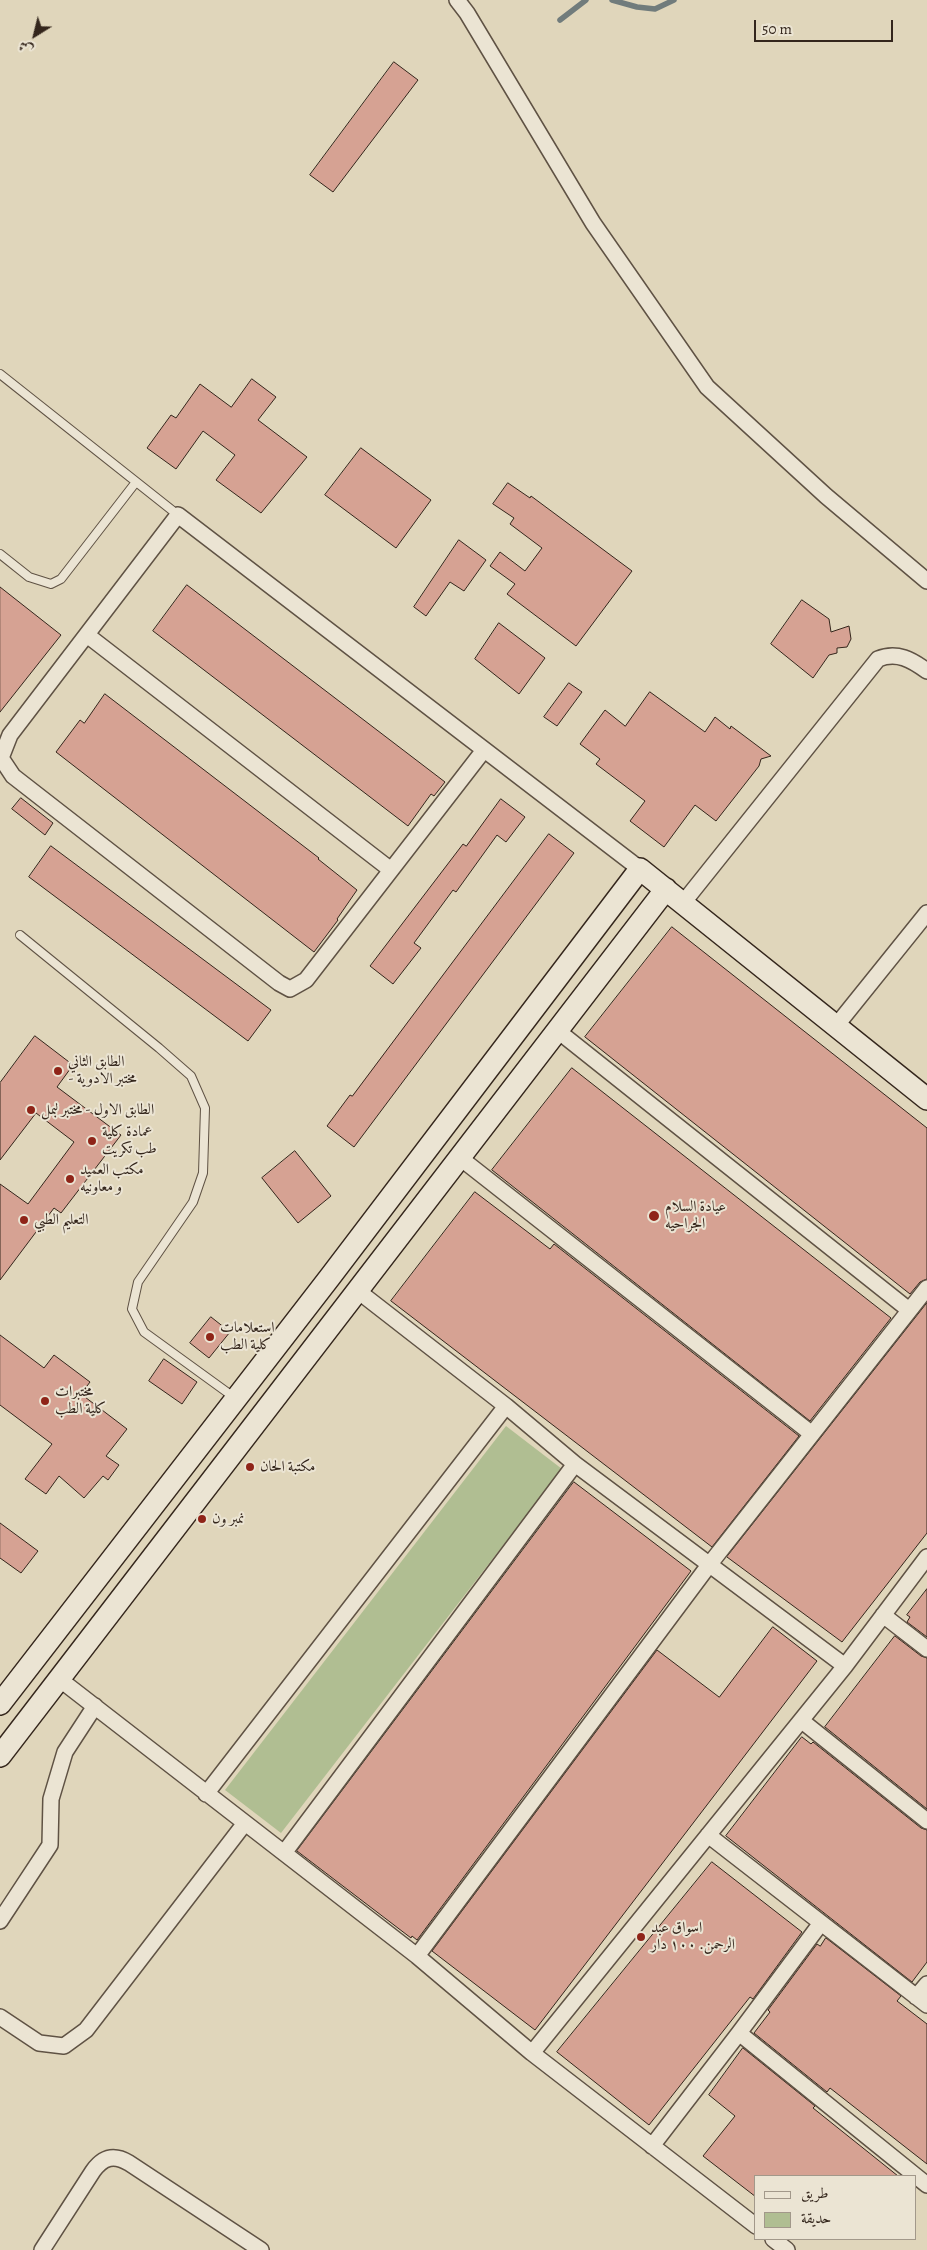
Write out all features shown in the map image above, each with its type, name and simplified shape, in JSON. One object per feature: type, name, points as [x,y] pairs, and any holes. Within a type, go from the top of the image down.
[{"type":"street","points":[[457,0],[467,13],[593,223],[707,387],[826,496],[927,581]]},
{"type":"street","points":[[484,750],[306,980],[290,989],[279,983],[13,776],[1,758],[10,736],[178,515],[666,889],[836,1026],[924,1091]]},
{"type":"street","points":[[88,635],[391,870]]},
{"type":"street","points":[[683,903],[878,659],[889,654],[910,659],[927,671]]},
{"type":"street","points":[[0,1704],[236,1399],[640,869]]},
{"type":"street","points":[[0,1756],[58,1678],[666,889]]},
{"type":"street","points":[[836,1026],[927,913]]},
{"type":"street","points":[[558,1031],[910,1310]]},
{"type":"street","points":[[459,1157],[812,1434]]},
{"type":"street","points":[[417,1956],[709,1565],[927,1288]]},
{"type":"street","points":[[358,1291],[506,1406],[575,1464],[845,1666]]},
{"type":"street","points":[[206,1794],[506,1406]]},
{"type":"street","points":[[284,1853],[575,1464]]},
{"type":"street","points":[[181,1470],[205,1488]]},
{"type":"street","points":[[532,2053],[802,1721],[927,1558]]},
{"type":"street","points":[[883,1615],[927,1649]]},
{"type":"street","points":[[58,1678],[417,1956],[532,2053],[754,2224]]},
{"type":"street","points":[[0,1920],[50,1844],[51,1799],[65,1752],[95,1706]]},
{"type":"street","points":[[802,1721],[927,1821]]},
{"type":"street","points":[[0,2017],[40,2043],[64,2046],[86,2030],[245,1823]]},
{"type":"street","points":[[708,1835],[922,2001],[927,1984]]},
{"type":"street","points":[[652,2146],[821,1923]]},
{"type":"street","points":[[739,2033],[915,2175]]},
{"type":"street","points":[[42,2250],[99,2162],[109,2157],[120,2158],[129,2163],[261,2250]]},
{"type":"street","points":[[917,2177],[927,2185]]},
{"type":"street","points":[[774,2240],[787,2250]]},
{"type":"lane","points":[[0,374],[178,515]]},
{"type":"lane","points":[[0,554],[29,577],[51,584],[60,579],[136,482]]},
{"type":"lane","points":[[20,935],[191,1076],[205,1108],[203,1173],[193,1202],[138,1282],[132,1309],[144,1332],[236,1399]]},
{"type":"green space","points":[[506,1426],[562,1469],[281,1833],[225,1790]]},
{"type":"building","points":[[394,62],[418,80],[333,192],[310,175]]},
{"type":"building","points":[[252,379],[276,397],[258,420],[307,457],[261,513],[216,480],[235,455],[203,431],[176,469],[147,448],[171,415],[176,418],[200,384],[231,407]]},
{"type":"building","points":[[361,448],[431,500],[396,548],[325,495]]},
{"type":"building","points":[[508,483],[530,498],[531,496],[632,571],[576,646],[507,594],[515,584],[490,566],[500,552],[525,571],[542,548],[510,524],[514,518],[493,504]]},
{"type":"building","points":[[459,540],[486,560],[464,591],[450,582],[426,616],[414,607]]},
{"type":"building","points":[[187,585],[445,782],[434,796],[431,794],[408,826],[153,631]]},
{"type":"building","points":[[0,587],[61,635],[0,712]]},
{"type":"building","points":[[802,600],[829,619],[831,632],[849,626],[851,639],[847,647],[837,648],[837,653],[829,655],[813,678],[771,644]]},
{"type":"building","points":[[499,623],[545,658],[519,694],[475,659]]},
{"type":"building","points":[[569,683],[582,692],[557,726],[544,717]]},
{"type":"building","points":[[650,692],[705,732],[715,717],[730,729],[731,726],[771,756],[761,759],[759,766],[716,821],[695,805],[664,847],[630,821],[645,801],[596,764],[600,759],[580,744],[605,710],[625,726]]},
{"type":"building","points":[[105,694],[319,858],[357,890],[314,952],[56,752],[80,720],[84,723]]},
{"type":"building","points":[[21,798],[53,823],[45,835],[12,809]]},
{"type":"building","points":[[501,799],[525,817],[506,842],[497,835],[456,892],[453,890],[414,943],[421,948],[393,984],[370,966],[463,844],[466,846]]},
{"type":"building","points":[[549,834],[574,853],[354,1147],[327,1126],[350,1095],[352,1096]]},
{"type":"building","points":[[51,846],[271,1010],[248,1041],[29,877]]},
{"type":"building","points":[[672,927],[927,1128],[927,1279],[920,1282],[910,1294],[585,1037]]},
{"type":"building","points":[[35,1036],[73,1065],[57,1087],[121,1135],[61,1213],[54,1208],[0,1280],[0,1184],[28,1204],[74,1142],[36,1113],[0,1160],[0,1083]]},
{"type":"building","points":[[572,1068],[891,1318],[810,1421],[492,1170]]},
{"type":"building","points":[[295,1151],[331,1196],[298,1223],[262,1178]]},
{"type":"building","points":[[475,1192],[550,1249],[554,1244],[799,1436],[712,1547],[391,1301]]},
{"type":"building","points":[[927,1303],[927,1533],[842,1642],[727,1557]]},
{"type":"building","points":[[211,1317],[230,1332],[209,1358],[190,1343]]},
{"type":"building","points":[[0,1335],[44,1368],[54,1355],[90,1382],[81,1394],[127,1429],[106,1456],[119,1465],[108,1480],[103,1476],[84,1498],[59,1476],[46,1494],[25,1479],[52,1444],[0,1405]]},
{"type":"building","points":[[164,1359],[197,1382],[182,1404],[149,1381]]},
{"type":"building","points":[[574,1482],[691,1571],[417,1940],[412,1936],[411,1938],[297,1851]]},
{"type":"building","points":[[0,1523],[38,1551],[21,1573],[0,1558]]},
{"type":"building","points":[[927,1589],[927,1637],[907,1622],[910,1617],[907,1615]]},
{"type":"building","points":[[773,1627],[817,1661],[535,2030],[432,1951],[657,1650],[719,1697]]},
{"type":"building","points":[[895,1636],[921,1656],[927,1658],[927,1809],[825,1727]]},
{"type":"building","points":[[802,1737],[811,1744],[813,1742],[921,1828],[927,1830],[927,1962],[912,1982],[726,1836]]},
{"type":"building","points":[[712,1862],[802,1932],[753,1999],[750,1997],[649,2125],[557,2052]]},
{"type":"building","points":[[826,1938],[901,1996],[897,2001],[927,2024],[927,2164],[830,2088],[827,2092],[754,2033],[770,2012],[768,2010],[817,1944],[820,1946]]},
{"type":"building","points":[[743,2048],[815,2106],[813,2108],[897,2175],[754,2175],[754,2195],[703,2156],[735,2116],[709,2095]]},
{"type":"waterway","points":[[560,20],[586,0]]},
{"type":"waterway","points":[[612,0],[637,7],[655,9],[674,0]]},
{"type":"place","name":"الطابق الثاني - مختبر الادوية","points":[[58,1071]]},
{"type":"place","name":"الطابق الاول - مختبر لبمل","points":[[31,1110]]},
{"type":"place","name":"عمادة كلية طب تكريت","points":[[92,1141]]},
{"type":"place","name":"مكتب العميد و معاونيه","points":[[70,1179]]},
{"type":"place","name":"عيادة السلام الجراحيه","points":[[654,1216]]},
{"type":"place","name":"التعليم الطبي","points":[[24,1220]]},
{"type":"place","name":"استعلامات كلية الطب","points":[[210,1337]]},
{"type":"place","name":"مختبرات كلية الطب","points":[[45,1401]]},
{"type":"place","name":"مكتبة الحان","points":[[250,1467]]},
{"type":"place","name":"نمبر ون","points":[[202,1519]]},
{"type":"place","name":"اسواق عبد الرحمن. ١٠٠ دار","points":[[641,1937]]}]
